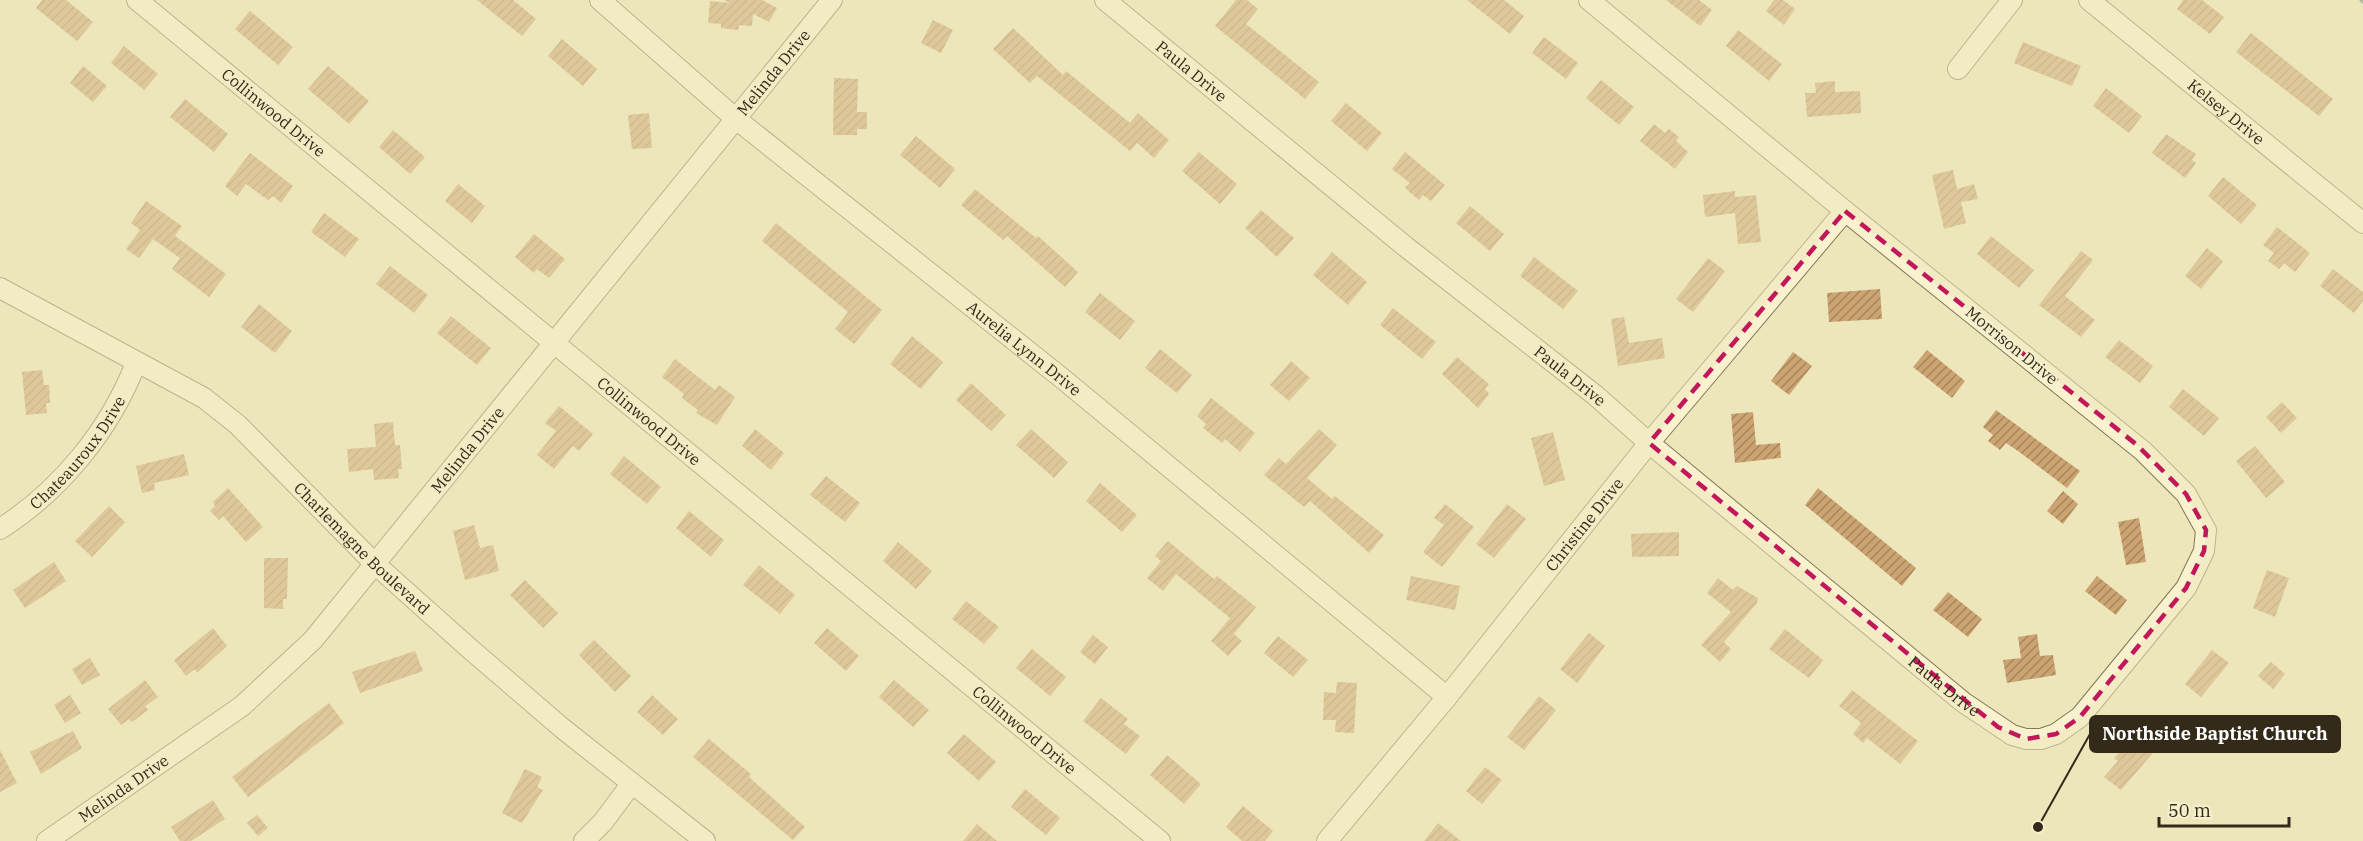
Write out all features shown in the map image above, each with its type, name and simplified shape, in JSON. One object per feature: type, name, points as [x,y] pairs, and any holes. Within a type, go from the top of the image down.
[{"type":"street","name":"Collinwood Drive","points":[[137,0],[1160,841]]},
{"type":"street","name":"Aurelia Lynn Drive","points":[[600,0],[736,119],[1063,379],[1447,697]]},
{"type":"street","name":"Melinda Drive","points":[[47,841],[242,706],[313,640],[832,0]]},
{"type":"street","name":"Paula Drive","points":[[1105,0],[1406,247],[1586,388],[1649,443],[1963,702],[2012,735],[2026,739],[2041,739]]},
{"type":"street","name":"Morrison Drive","points":[[1589,0],[1845,211],[2137,445],[2186,494],[2206,530],[2204,551],[2186,588],[2079,717],[2056,734],[2041,739]]},
{"type":"street","points":[[1958,69],[2012,0]]},
{"type":"street","name":"Kelsey Drive","points":[[2089,0],[2363,224]]},
{"type":"street","name":"Christine Drive","points":[[1327,841],[1447,697],[1649,443],[1845,211]]},
{"type":"street","name":"Charlemagne Boulevard","points":[[0,288],[204,398],[238,425],[375,564],[553,721],[705,841]]},
{"type":"street","name":"Chateauroux Drive","points":[[0,529],[26,513],[60,482],[86,449],[129,383],[136,363]]},
{"type":"street","points":[[584,841],[603,822],[632,783]]},
{"type":"highlighted area","points":[[1845,211],[2137,445],[2186,494],[2206,530],[2204,551],[2186,588],[2080,717],[2056,734],[2026,739],[1998,727],[1649,443]]},
{"type":"building","points":[[42,0],[66,0],[93,22],[77,41],[36,8]]},
{"type":"building","points":[[477,0],[513,0],[536,19],[522,36]]},
{"type":"building","points":[[724,0],[762,0],[777,8],[769,22],[753,14],[752,26],[739,25],[738,30],[721,28],[721,24],[708,23],[710,1],[730,3]]},
{"type":"building","points":[[1236,0],[1247,0],[1258,9],[1246,24],[1319,82],[1305,99],[1215,26]]},
{"type":"building","points":[[1467,0],[1504,0],[1524,16],[1510,34]]},
{"type":"building","points":[[1666,0],[1699,0],[1712,10],[1700,26]]},
{"type":"building","points":[[1774,0],[1783,0],[1795,9],[1784,25],[1766,11]]},
{"type":"building","points":[[2183,0],[2202,0],[2224,17],[2210,34],[2177,9]]},
{"type":"building","points":[[250,11],[293,47],[278,65],[235,29]]},
{"type":"building","points":[[933,20],[953,30],[941,53],[921,43]]},
{"type":"building","points":[[1013,28],[1063,75],[1066,71],[1130,123],[1138,113],[1169,140],[1154,158],[1137,143],[1130,151],[1037,76],[1030,83],[993,49]]},
{"type":"building","points":[[1738,30],[1782,64],[1769,81],[1726,46]]},
{"type":"building","points":[[2251,33],[2333,99],[2319,116],[2236,52]]},
{"type":"building","points":[[1544,37],[1578,63],[1566,79],[1532,53]]},
{"type":"building","points":[[562,39],[597,69],[583,86],[548,56]]},
{"type":"building","points":[[2023,42],[2081,66],[2072,86],[2014,63]]},
{"type":"building","points":[[124,46],[158,74],[144,90],[111,63]]},
{"type":"building","points":[[83,66],[107,86],[93,102],[70,83]]},
{"type":"building","points":[[328,66],[369,101],[349,124],[308,89]]},
{"type":"building","points":[[834,78],[858,79],[857,112],[867,112],[867,129],[857,129],[857,135],[833,135]]},
{"type":"building","points":[[1601,80],[1634,107],[1619,125],[1586,98]]},
{"type":"building","points":[[1835,81],[1835,92],[1860,91],[1861,113],[1807,117],[1805,93],[1816,93],[1815,83]]},
{"type":"building","points":[[2106,88],[2142,116],[2129,133],[2093,106]]},
{"type":"building","points":[[185,99],[228,134],[214,152],[170,117]]},
{"type":"building","points":[[1346,103],[1382,133],[1367,151],[1331,121]]},
{"type":"building","points":[[649,113],[652,148],[632,149],[628,115]]},
{"type":"building","points":[[1654,124],[1665,133],[1669,129],[1679,137],[1676,141],[1688,152],[1675,169],[1640,141]]},
{"type":"building","points":[[393,130],[425,157],[410,174],[379,147]]},
{"type":"building","points":[[2166,134],[2196,154],[2192,160],[2196,163],[2185,178],[2152,153]]},
{"type":"building","points":[[916,136],[955,169],[940,188],[900,155]]},
{"type":"building","points":[[1199,152],[1237,184],[1220,204],[1182,171]]},
{"type":"building","points":[[1405,152],[1445,185],[1431,201],[1423,195],[1419,200],[1405,188],[1410,183],[1392,169]]},
{"type":"building","points":[[250,153],[293,186],[281,203],[273,196],[268,200],[246,184],[237,196],[225,186]]},
{"type":"building","points":[[1953,170],[1957,189],[1974,184],[1978,199],[1961,202],[1966,223],[1944,229],[1932,175]]},
{"type":"building","points":[[2223,177],[2257,205],[2241,224],[2208,196]]},
{"type":"building","points":[[458,184],[485,206],[472,223],[445,201]]},
{"type":"building","points":[[975,189],[1036,238],[1038,236],[1078,272],[1065,287],[1007,236],[1003,240],[961,205]]},
{"type":"building","points":[[1735,191],[1735,197],[1756,195],[1761,242],[1738,244],[1735,213],[1705,217],[1703,195]]},
{"type":"building","points":[[146,201],[182,226],[175,236],[226,274],[209,297],[172,269],[180,258],[153,239],[139,258],[126,249],[140,230],[131,223]]},
{"type":"building","points":[[1470,206],[1504,234],[1490,251],[1456,223]]},
{"type":"building","points":[[1261,210],[1294,238],[1277,257],[1245,228]]},
{"type":"building","points":[[324,213],[359,239],[345,257],[311,232]]},
{"type":"building","points":[[776,223],[882,310],[854,344],[835,329],[848,312],[762,241]]},
{"type":"building","points":[[2277,227],[2310,253],[2295,272],[2284,263],[2279,269],[2268,261],[2274,253],[2263,245]]},
{"type":"building","points":[[534,234],[565,259],[549,278],[537,269],[534,273],[515,257]]},
{"type":"building","points":[[1991,236],[2034,270],[2019,288],[1977,254]]},
{"type":"building","points":[[2207,248],[2223,261],[2201,289],[2185,276]]},
{"type":"building","points":[[2081,251],[2093,260],[2065,296],[2095,320],[2081,337],[2039,305]]},
{"type":"building","points":[[1332,252],[1367,282],[1348,305],[1313,275]]},
{"type":"building","points":[[1534,257],[1578,291],[1563,309],[1520,276]]},
{"type":"building","points":[[1708,258],[1725,271],[1693,312],[1676,299]]},
{"type":"building","points":[[390,266],[428,295],[414,313],[376,284]]},
{"type":"building","points":[[2333,269],[2363,292],[2363,301],[2354,313],[2320,286]]},
{"type":"building","points":[[1880,289],[1882,319],[1829,322],[1827,293]]},
{"type":"building","points":[[1100,293],[1135,321],[1120,340],[1085,312]]},
{"type":"building","points":[[259,304],[292,331],[275,353],[241,327]]},
{"type":"building","points":[[1393,308],[1436,342],[1422,359],[1380,325]]},
{"type":"building","points":[[451,316],[491,348],[477,365],[437,333]]},
{"type":"building","points":[[1624,317],[1629,343],[1662,338],[1665,358],[1618,366],[1611,319]]},
{"type":"building","points":[[912,336],[943,362],[921,389],[890,364]]},
{"type":"building","points":[[2119,340],[2153,366],[2140,383],[2105,357]]},
{"type":"building","points":[[1160,349],[1192,375],[1177,393],[1145,368]]},
{"type":"building","points":[[1927,350],[1965,381],[1952,398],[1913,367]]},
{"type":"building","points":[[1793,352],[1812,366],[1789,395],[1771,381]]},
{"type":"building","points":[[1457,357],[1489,384],[1485,389],[1489,394],[1478,408],[1442,374]]},
{"type":"building","points":[[675,359],[715,390],[719,385],[735,397],[717,425],[696,413],[698,410],[682,398],[684,394],[662,377]]},
{"type":"building","points":[[1291,361],[1310,378],[1289,401],[1270,385]]},
{"type":"building","points":[[42,370],[44,385],[49,385],[50,403],[46,403],[47,413],[26,415],[22,372]]},
{"type":"building","points":[[971,383],[1006,415],[991,431],[956,400]]},
{"type":"building","points":[[2183,389],[2219,418],[2204,436],[2169,407]]},
{"type":"building","points":[[1211,398],[1255,433],[1240,452],[1225,439],[1222,443],[1203,428],[1206,424],[1197,416]]},
{"type":"building","points":[[2282,402],[2297,418],[2281,433],[2266,417]]},
{"type":"building","points":[[559,406],[593,434],[579,451],[573,446],[554,469],[537,455],[556,431],[545,423]]},
{"type":"building","points":[[1996,410],[2080,471],[2067,488],[2006,443],[2000,450],[1988,441],[1993,435],[1983,427]]},
{"type":"building","points":[[1753,412],[1756,445],[1780,443],[1781,458],[1735,463],[1731,414]]},
{"type":"building","points":[[393,422],[395,445],[400,445],[402,469],[398,469],[399,478],[374,480],[373,469],[349,472],[347,449],[376,447],[374,424]]},
{"type":"building","points":[[755,429],[784,453],[771,470],[742,446]]},
{"type":"building","points":[[1031,429],[1068,462],[1054,478],[1016,445]]},
{"type":"building","points":[[1319,429],[1337,445],[1307,478],[1332,499],[1335,496],[1384,535],[1369,553],[1310,501],[1304,507],[1264,475],[1279,458],[1286,464]]},
{"type":"building","points":[[1553,432],[1565,480],[1544,486],[1531,438]]},
{"type":"building","points":[[2255,446],[2285,482],[2266,498],[2236,461]]},
{"type":"building","points":[[184,454],[189,475],[154,483],[155,490],[142,493],[136,466]]},
{"type":"building","points":[[624,456],[661,487],[647,504],[610,474]]},
{"type":"building","points":[[826,476],[860,503],[845,522],[810,495]]},
{"type":"building","points":[[1100,483],[1137,515],[1122,532],[1086,501]]},
{"type":"building","points":[[228,488],[263,527],[246,542],[223,516],[219,520],[210,511],[215,506],[213,502]]},
{"type":"building","points":[[1818,488],[1916,568],[1902,586],[1805,505]]},
{"type":"building","points":[[2063,491],[2078,504],[2063,524],[2047,511]]},
{"type":"building","points":[[1445,504],[1474,527],[1442,567],[1423,552],[1444,525],[1434,518]]},
{"type":"building","points":[[1507,504],[1526,519],[1494,558],[1476,544]]},
{"type":"building","points":[[109,506],[125,522],[92,557],[75,541]]},
{"type":"building","points":[[689,511],[724,540],[711,557],[676,528]]},
{"type":"building","points":[[2139,518],[2146,562],[2126,565],[2118,522]]},
{"type":"building","points":[[474,525],[480,548],[493,545],[499,571],[465,580],[453,531]]},
{"type":"building","points":[[1679,532],[1679,556],[1632,557],[1631,534]]},
{"type":"building","points":[[1168,541],[1214,579],[1217,576],[1256,607],[1234,634],[1242,641],[1228,656],[1211,641],[1230,618],[1176,574],[1163,591],[1147,578],[1161,561],[1155,556]]},
{"type":"building","points":[[898,542],[932,571],[916,589],[883,561]]},
{"type":"building","points":[[264,558],[288,558],[287,599],[283,599],[283,609],[264,608]]},
{"type":"building","points":[[54,562],[66,581],[25,608],[13,590]]},
{"type":"building","points":[[759,565],[795,595],[780,614],[743,585]]},
{"type":"building","points":[[2267,570],[2289,578],[2275,617],[2253,608]]},
{"type":"building","points":[[1411,576],[1460,586],[1455,610],[1406,600]]},
{"type":"building","points":[[2097,576],[2127,600],[2116,615],[2085,591]]},
{"type":"building","points":[[1718,578],[1733,590],[1737,586],[1758,598],[1757,603],[1724,642],[1731,649],[1720,662],[1701,645],[1731,612],[1707,593]]},
{"type":"building","points":[[525,580],[558,613],[543,628],[510,595]]},
{"type":"building","points":[[1948,592],[1982,619],[1968,637],[1933,610]]},
{"type":"building","points":[[966,601],[999,627],[984,644],[952,619]]},
{"type":"building","points":[[213,628],[227,646],[197,673],[195,669],[186,676],[174,660]]},
{"type":"building","points":[[827,628],[859,656],[846,671],[814,643]]},
{"type":"building","points":[[1785,629],[1823,660],[1809,678],[1769,649]]},
{"type":"building","points":[[1589,633],[1605,646],[1577,683],[1560,669]]},
{"type":"building","points":[[2037,634],[2040,656],[2053,655],[2056,675],[2007,683],[2003,660],[2021,658],[2018,637]]},
{"type":"building","points":[[1093,635],[1108,647],[1095,664],[1080,652]]},
{"type":"building","points":[[1278,636],[1308,660],[1293,677],[1264,653]]},
{"type":"building","points":[[594,640],[631,676],[615,692],[579,655]]},
{"type":"building","points":[[1032,649],[1066,677],[1050,696],[1016,668]]},
{"type":"building","points":[[2212,650],[2229,663],[2201,697],[2185,684]]},
{"type":"building","points":[[415,651],[423,671],[360,693],[352,672]]},
{"type":"building","points":[[90,658],[100,675],[82,685],[72,669]]},
{"type":"building","points":[[2271,662],[2285,674],[2273,689],[2258,676]]},
{"type":"building","points":[[145,680],[158,697],[145,706],[148,710],[132,722],[129,719],[121,725],[108,709]]},
{"type":"building","points":[[894,680],[929,710],[913,727],[879,697]]},
{"type":"building","points":[[1337,682],[1357,683],[1354,733],[1335,732],[1336,720],[1323,720],[1324,692],[1336,693]]},
{"type":"building","points":[[1852,690],[1918,741],[1900,764],[1867,738],[1863,743],[1853,734],[1861,723],[1839,706]]},
{"type":"building","points":[[70,695],[81,713],[65,723],[54,705]]},
{"type":"building","points":[[652,695],[678,719],[663,735],[637,712]]},
{"type":"building","points":[[1539,696],[1556,710],[1524,750],[1507,737]]},
{"type":"building","points":[[1101,698],[1128,719],[1124,724],[1140,736],[1126,754],[1083,721]]},
{"type":"building","points":[[329,703],[344,723],[248,797],[232,777]]},
{"type":"building","points":[[73,731],[82,748],[41,774],[30,752]]},
{"type":"building","points":[[2140,732],[2158,747],[2121,790],[2104,777],[2118,761],[2114,758]]},
{"type":"building","points":[[964,734],[996,762],[979,781],[947,753]]},
{"type":"building","points":[[709,739],[751,774],[749,777],[805,827],[793,840],[693,757]]},
{"type":"building","points":[[0,750],[17,783],[0,792]]},
{"type":"building","points":[[1167,755],[1201,784],[1184,804],[1150,775]]},
{"type":"building","points":[[1485,767],[1502,780],[1482,804],[1466,791]]},
{"type":"building","points":[[525,769],[542,777],[537,787],[543,790],[522,823],[502,813]]},
{"type":"building","points":[[1025,789],[1060,818],[1046,835],[1011,807]]},
{"type":"building","points":[[213,800],[225,819],[191,841],[180,841],[171,827]]},
{"type":"building","points":[[1243,806],[1273,831],[1265,841],[1242,841],[1226,827]]},
{"type":"building","points":[[257,815],[268,828],[258,836],[247,823]]},
{"type":"building","points":[[1438,823],[1461,841],[1424,841]]},
{"type":"building","points":[[977,824],[997,841],[963,841]]},
{"type":"place","name":"Northside Baptist Church","points":[[2038,827]]}]
